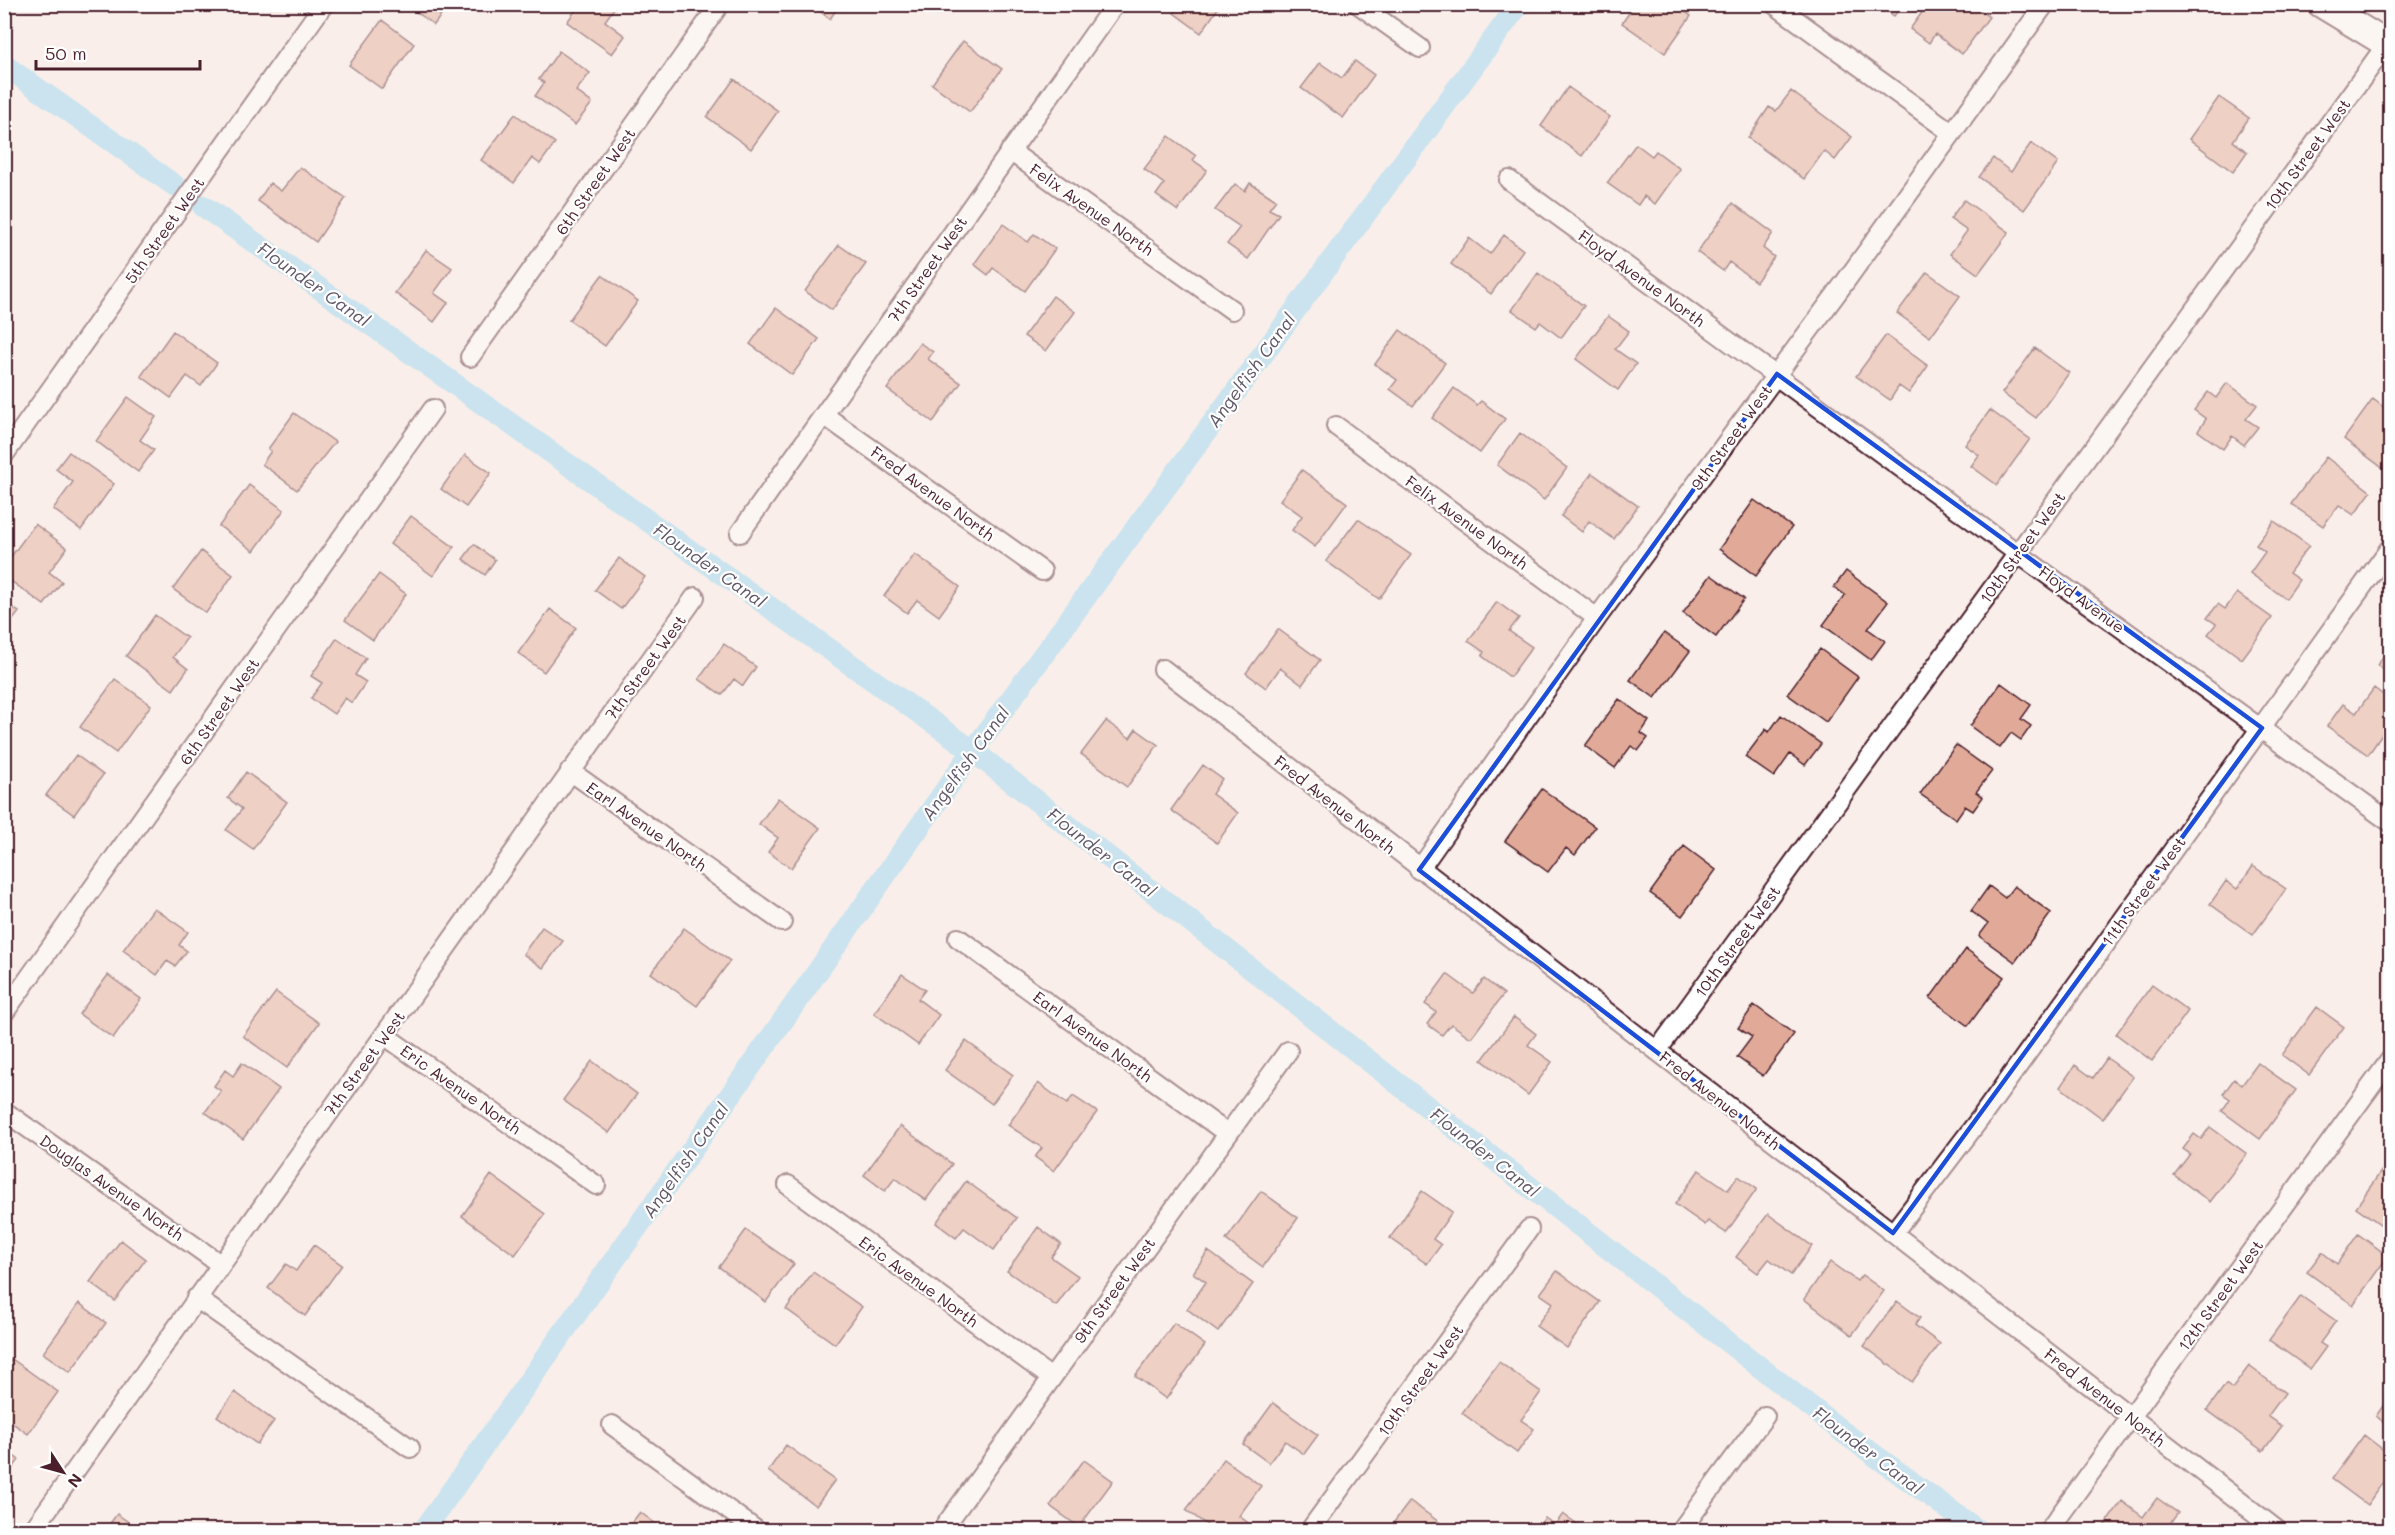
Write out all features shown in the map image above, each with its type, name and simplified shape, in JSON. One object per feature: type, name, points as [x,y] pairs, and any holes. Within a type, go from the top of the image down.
[{"type":"main road","points":[[2321,4],[2389,45]]},
{"type":"street","name":"5th Street West","points":[[4,455],[324,4]]},
{"type":"street","name":"6th Street West","points":[[470,357],[720,4]]},
{"type":"street","name":"7th Street West","points":[[740,533],[1114,4]]},
{"type":"street","points":[[1359,4],[1420,48]]},
{"type":"street","points":[[1774,4],[1952,133]]},
{"type":"street","name":"9th Street West","points":[[1419,870],[1597,618],[2045,4]]},
{"type":"street","name":"10th Street West","points":[[1657,1051],[2016,552],[2108,431],[2389,45]]},
{"type":"street","name":"Felix Avenue North","points":[[1011,151],[1232,310]]},
{"type":"street","name":"Floyd Avenue North","points":[[1509,180],[1777,374]]},
{"type":"street","name":"Floyd Avenue","points":[[1777,374],[2016,552],[2391,822]]},
{"type":"street","name":"6th Street West","points":[[4,1012],[433,409]]},
{"type":"street","name":"Fred Avenue North","points":[[824,415],[1042,571]]},
{"type":"street","name":"Felix Avenue North","points":[[1336,426],[1597,618]]},
{"type":"street","name":"11th Street West","points":[[1893,1233],[1982,1116],[2391,548]]},
{"type":"street","name":"7th Street West","points":[[33,1530],[695,597]]},
{"type":"street","name":"Fred Avenue North","points":[[1163,669],[1419,870],[2277,1530]]},
{"type":"street","name":"Earl Avenue North","points":[[570,771],[782,922]]},
{"type":"street","name":"Earl Avenue North","points":[[958,938],[1228,1134]]},
{"type":"street","name":"Eric Avenue North","points":[[384,1035],[596,1185]]},
{"type":"street","name":"9th Street West","points":[[942,1530],[1050,1377],[1288,1051]]},
{"type":"street","name":"12th Street West","points":[[2049,1530],[2391,1060]]},
{"type":"street","name":"Douglas Avenue North","points":[[4,1111],[220,1264]]},
{"type":"street","name":"Eric Avenue North","points":[[788,1185],[1050,1377]]},
{"type":"street","name":"10th Street West","points":[[1310,1530],[1529,1229]]},
{"type":"street","points":[[196,1298],[410,1448]]},
{"type":"street","points":[[1681,1530],[1765,1416]]},
{"type":"street","points":[[612,1425],[756,1530]]},
{"type":"highlighted area","points":[[1777,374],[2262,728],[1893,1233],[1419,870]]},
{"type":"building","points":[[406,4],[449,4],[434,25]]},
{"type":"building","points":[[580,4],[617,4],[605,21],[625,36],[612,54],[567,22]]},
{"type":"building","points":[[810,4],[840,4],[830,19]]},
{"type":"building","points":[[1180,4],[1221,4],[1201,33],[1174,13]]},
{"type":"building","points":[[1635,4],[1675,4],[1691,16],[1665,53],[1622,23]]},
{"type":"building","points":[[1878,4],[1903,4],[1894,16]]},
{"type":"building","points":[[1928,4],[1951,4],[1960,11],[1964,4],[1971,4],[1989,17],[1962,54],[1935,34],[1929,43],[1910,29]]},
{"type":"building","points":[[382,20],[414,44],[382,89],[349,65]]},
{"type":"building","points":[[963,41],[1002,69],[970,112],[932,84]]},
{"type":"building","points":[[559,51],[590,73],[576,91],[592,103],[575,125],[535,96],[544,83],[539,79]]},
{"type":"building","points":[[1355,61],[1374,75],[1343,118],[1301,88],[1320,63],[1342,78]]},
{"type":"building","points":[[734,79],[778,111],[751,149],[707,117]]},
{"type":"building","points":[[1568,87],[1610,117],[1582,156],[1541,126]]},
{"type":"building","points":[[1791,91],[1852,137],[1835,160],[1824,151],[1804,179],[1748,138],[1769,107],[1776,111]]},
{"type":"building","points":[[2219,97],[2249,118],[2233,141],[2247,152],[2233,172],[2189,139]]},
{"type":"building","points":[[515,114],[555,143],[540,164],[532,158],[514,183],[481,160]]},
{"type":"building","points":[[1169,136],[1196,156],[1193,160],[1207,170],[1178,211],[1156,195],[1164,184],[1144,169]]},
{"type":"building","points":[[2031,143],[2058,163],[2024,210],[1979,177],[1993,158],[2011,172]]},
{"type":"building","points":[[1636,144],[1652,156],[1656,151],[1680,169],[1655,204],[1644,196],[1638,205],[1607,183]]},
{"type":"building","points":[[300,167],[346,198],[316,242],[258,201],[270,183],[281,191]]},
{"type":"building","points":[[1250,183],[1276,200],[1269,209],[1279,214],[1248,259],[1227,244],[1240,227],[1215,210],[1235,184],[1245,191]]},
{"type":"building","points":[[1964,200],[2009,232],[1978,274],[1950,254],[1967,231],[1950,219]]},
{"type":"building","points":[[1733,203],[1773,233],[1763,248],[1774,257],[1756,282],[1729,262],[1723,271],[1697,252]]},
{"type":"building","points":[[1003,224],[1028,242],[1034,234],[1055,249],[1025,291],[993,268],[988,275],[974,264]]},
{"type":"building","points":[[1504,235],[1523,250],[1491,294],[1451,264],[1469,238],[1490,254]]},
{"type":"building","points":[[839,245],[866,264],[832,310],[805,291]]},
{"type":"building","points":[[426,250],[452,268],[434,293],[448,303],[434,322],[395,293]]},
{"type":"building","points":[[1927,272],[1960,296],[1930,337],[1897,313]]},
{"type":"building","points":[[1538,273],[1584,306],[1561,338],[1540,322],[1536,327],[1512,310]]},
{"type":"building","points":[[602,275],[638,301],[605,346],[569,320]]},
{"type":"building","points":[[1053,296],[1075,312],[1046,351],[1024,336]]},
{"type":"building","points":[[776,308],[819,339],[792,375],[750,344]]},
{"type":"building","points":[[1608,316],[1629,331],[1615,349],[1636,364],[1618,390],[1576,359]]},
{"type":"building","points":[[1400,330],[1445,363],[1413,406],[1390,389],[1397,380],[1375,364]]},
{"type":"building","points":[[173,331],[217,363],[201,386],[187,376],[171,398],[141,376]]},
{"type":"building","points":[[1886,335],[1928,366],[1909,393],[1899,386],[1890,400],[1856,376]]},
{"type":"building","points":[[920,343],[933,352],[928,359],[961,383],[933,422],[887,389]]},
{"type":"building","points":[[2035,348],[2069,373],[2036,418],[2002,393]]},
{"type":"building","points":[[2227,383],[2257,405],[2246,419],[2258,427],[2244,445],[2232,436],[2223,449],[2198,431],[2206,419],[2194,410],[2208,392],[2216,398]]},
{"type":"building","points":[[1454,388],[1477,405],[1481,401],[1505,419],[1480,453],[1432,418]]},
{"type":"building","points":[[128,397],[156,417],[140,440],[154,450],[138,472],[96,441]]},
{"type":"building","points":[[2373,399],[2390,412],[2390,430],[2384,439],[2390,444],[2388,472],[2344,439]]},
{"type":"building","points":[[1990,410],[2030,439],[1997,485],[1971,466],[1979,455],[1965,445]]},
{"type":"building","points":[[294,413],[335,442],[297,490],[262,464],[271,451],[268,449]]},
{"type":"building","points":[[1520,433],[1567,468],[1544,500],[1497,465]]},
{"type":"building","points":[[69,452],[114,484],[81,530],[53,509],[73,482],[56,469]]},
{"type":"building","points":[[465,455],[491,473],[466,507],[441,489]]},
{"type":"building","points":[[2326,457],[2371,492],[2354,515],[2339,505],[2323,526],[2291,504]]},
{"type":"building","points":[[1302,470],[1347,503],[1315,547],[1292,530],[1302,516],[1280,500]]},
{"type":"building","points":[[1592,473],[1638,506],[1614,539],[1589,521],[1582,532],[1561,516]]},
{"type":"building","points":[[249,485],[284,510],[254,551],[219,526]]},
{"type":"building","points":[[1754,500],[1792,527],[1756,576],[1719,549]]},
{"type":"building","points":[[411,516],[454,547],[433,576],[390,544]]},
{"type":"building","points":[[1358,519],[1411,555],[1379,599],[1326,561]]},
{"type":"building","points":[[2274,521],[2309,546],[2289,573],[2299,580],[2286,599],[2250,573],[2265,552],[2256,545]]},
{"type":"building","points":[[35,524],[67,548],[49,572],[62,582],[44,605],[4,576],[4,566]]},
{"type":"building","points":[[474,544],[495,560],[485,575],[463,559]]},
{"type":"building","points":[[201,551],[233,575],[206,613],[173,589]]},
{"type":"building","points":[[915,554],[960,587],[939,616],[917,600],[907,613],[884,596]]},
{"type":"building","points":[[619,558],[645,577],[621,609],[595,590]]},
{"type":"building","points":[[1846,571],[1888,602],[1868,629],[1885,641],[1871,660],[1823,625],[1845,595],[1834,587]]},
{"type":"building","points":[[379,574],[406,594],[373,640],[345,620]]},
{"type":"building","points":[[1711,575],[1744,599],[1716,637],[1683,613]]},
{"type":"building","points":[[2237,593],[2272,618],[2242,659],[2208,634],[2216,624],[2207,618],[2218,604],[2225,609]]},
{"type":"building","points":[[4,602],[19,612],[4,632]]},
{"type":"building","points":[[1497,602],[1519,618],[1509,631],[1532,647],[1510,677],[1482,656],[1484,652],[1468,641]]},
{"type":"building","points":[[550,609],[576,628],[544,672],[518,653]]},
{"type":"building","points":[[155,615],[187,638],[173,657],[188,669],[173,690],[126,656]]},
{"type":"building","points":[[1278,629],[1320,660],[1302,685],[1280,668],[1266,688],[1246,673]]},
{"type":"building","points":[[1664,633],[1690,651],[1655,698],[1630,680]]},
{"type":"building","points":[[337,638],[366,658],[355,675],[366,682],[352,703],[345,698],[334,714],[311,698],[322,683],[311,676]]},
{"type":"building","points":[[724,644],[756,667],[743,686],[734,679],[722,695],[699,679]]},
{"type":"building","points":[[2390,647],[2390,675],[2377,665]]},
{"type":"building","points":[[1820,649],[1858,677],[1826,722],[1787,694]]},
{"type":"building","points":[[115,679],[151,705],[116,753],[80,727]]},
{"type":"building","points":[[2001,683],[2031,705],[2021,719],[2031,726],[2021,740],[2011,733],[2000,748],[1970,726]]},
{"type":"building","points":[[2374,688],[2390,700],[2390,723],[2368,755],[2327,726],[2343,704],[2356,713]]},
{"type":"building","points":[[1619,699],[1649,721],[1641,733],[1648,738],[1638,751],[1631,746],[1615,768],[1585,746]]},
{"type":"building","points":[[1781,715],[1821,744],[1805,765],[1790,754],[1774,777],[1745,757],[1766,729],[1769,732]]},
{"type":"building","points":[[1106,721],[1130,738],[1136,729],[1158,745],[1127,787],[1081,754]]},
{"type":"building","points":[[1956,745],[1992,771],[1976,792],[1983,797],[1973,811],[1965,806],[1956,819],[1920,794]]},
{"type":"building","points":[[76,755],[103,775],[74,815],[46,795]]},
{"type":"building","points":[[1203,765],[1222,779],[1212,794],[1238,813],[1217,843],[1171,810]]},
{"type":"building","points":[[246,772],[287,802],[253,849],[226,830],[242,809],[228,798]]},
{"type":"building","points":[[1542,789],[1595,827],[1575,855],[1566,848],[1548,872],[1505,841]]},
{"type":"building","points":[[778,798],[820,828],[791,868],[768,852],[778,838],[759,824]]},
{"type":"building","points":[[1684,846],[1716,870],[1682,916],[1650,893]]},
{"type":"building","points":[[2253,866],[2286,889],[2253,935],[2210,904],[2226,881],[2237,889]]},
{"type":"building","points":[[1989,886],[2005,898],[2014,886],[2051,913],[2015,962],[1979,936],[1988,924],[1971,911]]},
{"type":"building","points":[[154,908],[188,932],[179,945],[187,951],[175,966],[167,961],[157,975],[123,950]]},
{"type":"building","points":[[542,927],[563,941],[543,968],[523,954]]},
{"type":"building","points":[[684,928],[730,961],[697,1006],[651,973]]},
{"type":"building","points":[[1966,949],[2004,977],[1968,1026],[1930,998]]},
{"type":"building","points":[[902,974],[925,990],[918,999],[939,1015],[918,1045],[874,1013]]},
{"type":"building","points":[[1447,974],[1473,993],[1484,979],[1504,994],[1471,1038],[1451,1024],[1442,1035],[1427,1024],[1436,1012],[1425,1004]]},
{"type":"building","points":[[108,975],[141,999],[113,1038],[79,1014]]},
{"type":"building","points":[[2152,985],[2188,1011],[2152,1061],[2116,1034]]},
{"type":"building","points":[[276,992],[319,1023],[287,1068],[243,1036]]},
{"type":"building","points":[[1754,1005],[1794,1034],[1763,1076],[1737,1057],[1752,1037],[1738,1028]]},
{"type":"building","points":[[2317,1007],[2344,1027],[2309,1075],[2282,1055]]},
{"type":"building","points":[[1514,1017],[1536,1034],[1528,1045],[1552,1062],[1528,1095],[1482,1060]]},
{"type":"building","points":[[966,1041],[1013,1075],[992,1104],[945,1070]]},
{"type":"building","points":[[2107,1058],[2133,1077],[2103,1119],[2060,1087],[2075,1065],[2093,1078]]},
{"type":"building","points":[[592,1061],[637,1094],[609,1133],[563,1100]]},
{"type":"building","points":[[242,1063],[279,1089],[243,1139],[205,1112],[221,1091],[214,1086],[225,1070],[233,1076]]},
{"type":"building","points":[[2258,1063],[2296,1090],[2260,1139],[2222,1111],[2230,1099],[2223,1094],[2234,1079],[2242,1085]]},
{"type":"building","points":[[1038,1083],[1067,1104],[1073,1096],[1097,1112],[1054,1171],[1035,1157],[1042,1148],[1008,1125]]},
{"type":"building","points":[[900,1126],[952,1164],[926,1200],[895,1178],[885,1191],[864,1175]]},
{"type":"building","points":[[2210,1127],[2247,1154],[2210,1202],[2174,1175],[2190,1154],[2183,1149],[2194,1134],[2201,1139]]},
{"type":"building","points":[[2390,1161],[2390,1231],[2356,1207]]},
{"type":"building","points":[[1699,1170],[1728,1190],[1738,1176],[1757,1189],[1726,1233],[1708,1221],[1705,1225],[1675,1204]]},
{"type":"building","points":[[491,1175],[545,1214],[515,1255],[462,1216]]},
{"type":"building","points":[[966,1181],[1017,1218],[994,1250],[964,1228],[956,1238],[936,1223]]},
{"type":"building","points":[[1261,1191],[1298,1218],[1263,1267],[1226,1240]]},
{"type":"building","points":[[1422,1191],[1452,1212],[1433,1239],[1441,1245],[1427,1264],[1390,1238]]},
{"type":"building","points":[[1768,1214],[1812,1246],[1791,1275],[1769,1259],[1758,1273],[1736,1257]]},
{"type":"building","points":[[1038,1227],[1061,1244],[1051,1257],[1078,1276],[1056,1306],[1007,1271]]},
{"type":"building","points":[[746,1230],[794,1264],[766,1302],[719,1267]]},
{"type":"building","points":[[2358,1234],[2388,1256],[2353,1305],[2307,1272],[2322,1252],[2337,1264]]},
{"type":"building","points":[[121,1240],[146,1259],[115,1301],[90,1282]]},
{"type":"building","points":[[314,1245],[342,1265],[305,1316],[268,1288],[286,1264],[296,1271]]},
{"type":"building","points":[[1208,1251],[1253,1284],[1218,1332],[1187,1309],[1206,1282],[1193,1273]]},
{"type":"building","points":[[1830,1262],[1857,1281],[1862,1275],[1884,1291],[1852,1335],[1804,1299]]},
{"type":"building","points":[[1557,1271],[1600,1302],[1567,1348],[1536,1326],[1553,1303],[1540,1294]]},
{"type":"building","points":[[813,1272],[862,1307],[835,1344],[786,1309]]},
{"type":"building","points":[[2301,1296],[2336,1321],[2320,1343],[2326,1347],[2310,1369],[2269,1340]]},
{"type":"building","points":[[1897,1301],[1920,1318],[1915,1325],[1940,1344],[1912,1382],[1864,1346]]},
{"type":"building","points":[[79,1303],[106,1323],[70,1372],[43,1353]]},
{"type":"building","points":[[1174,1323],[1205,1345],[1166,1399],[1135,1376]]},
{"type":"building","points":[[12,1359],[58,1392],[28,1434],[4,1417],[4,1370]]},
{"type":"building","points":[[1499,1362],[1541,1392],[1521,1420],[1534,1429],[1517,1453],[1462,1413]]},
{"type":"building","points":[[2249,1366],[2285,1393],[2268,1416],[2282,1426],[2263,1451],[2207,1410],[2226,1384],[2232,1389]]},
{"type":"building","points":[[235,1392],[274,1421],[257,1444],[217,1416]]},
{"type":"building","points":[[2390,1396],[2390,1427],[2376,1416]]},
{"type":"building","points":[[1273,1403],[1318,1435],[1304,1454],[1285,1441],[1269,1463],[1243,1444]]},
{"type":"building","points":[[2364,1435],[2390,1455],[2390,1472],[2367,1505],[2332,1479]]},
{"type":"building","points":[[786,1445],[835,1480],[816,1506],[768,1471]]},
{"type":"building","points":[[4,1449],[19,1460],[4,1480]]},
{"type":"building","points":[[1224,1459],[1261,1486],[1239,1516],[1254,1527],[1251,1530],[1214,1530],[1186,1510]]},
{"type":"building","points":[[1084,1460],[1113,1481],[1079,1527],[1050,1506]]},
{"type":"building","points":[[2157,1498],[2178,1513],[2165,1530],[2110,1530],[2104,1526],[2122,1501],[2143,1517]]},
{"type":"building","points":[[1410,1501],[1450,1530],[1388,1530]]},
{"type":"building","points":[[640,1512],[660,1527],[657,1530],[626,1530]]},
{"type":"building","points":[[117,1514],[140,1530],[105,1530]]},
{"type":"building","points":[[1563,1514],[1586,1530],[1535,1530],[1545,1518],[1555,1525]]},
{"type":"waterway","name":"Angelfish Canal","points":[[424,1530],[973,751],[1519,4]]},
{"type":"waterway","name":"Flounder Canal","points":[[4,65],[174,185]]},
{"type":"waterway","name":"Flounder Canal","points":[[203,206],[973,751],[1844,1433],[1977,1530]]}]
